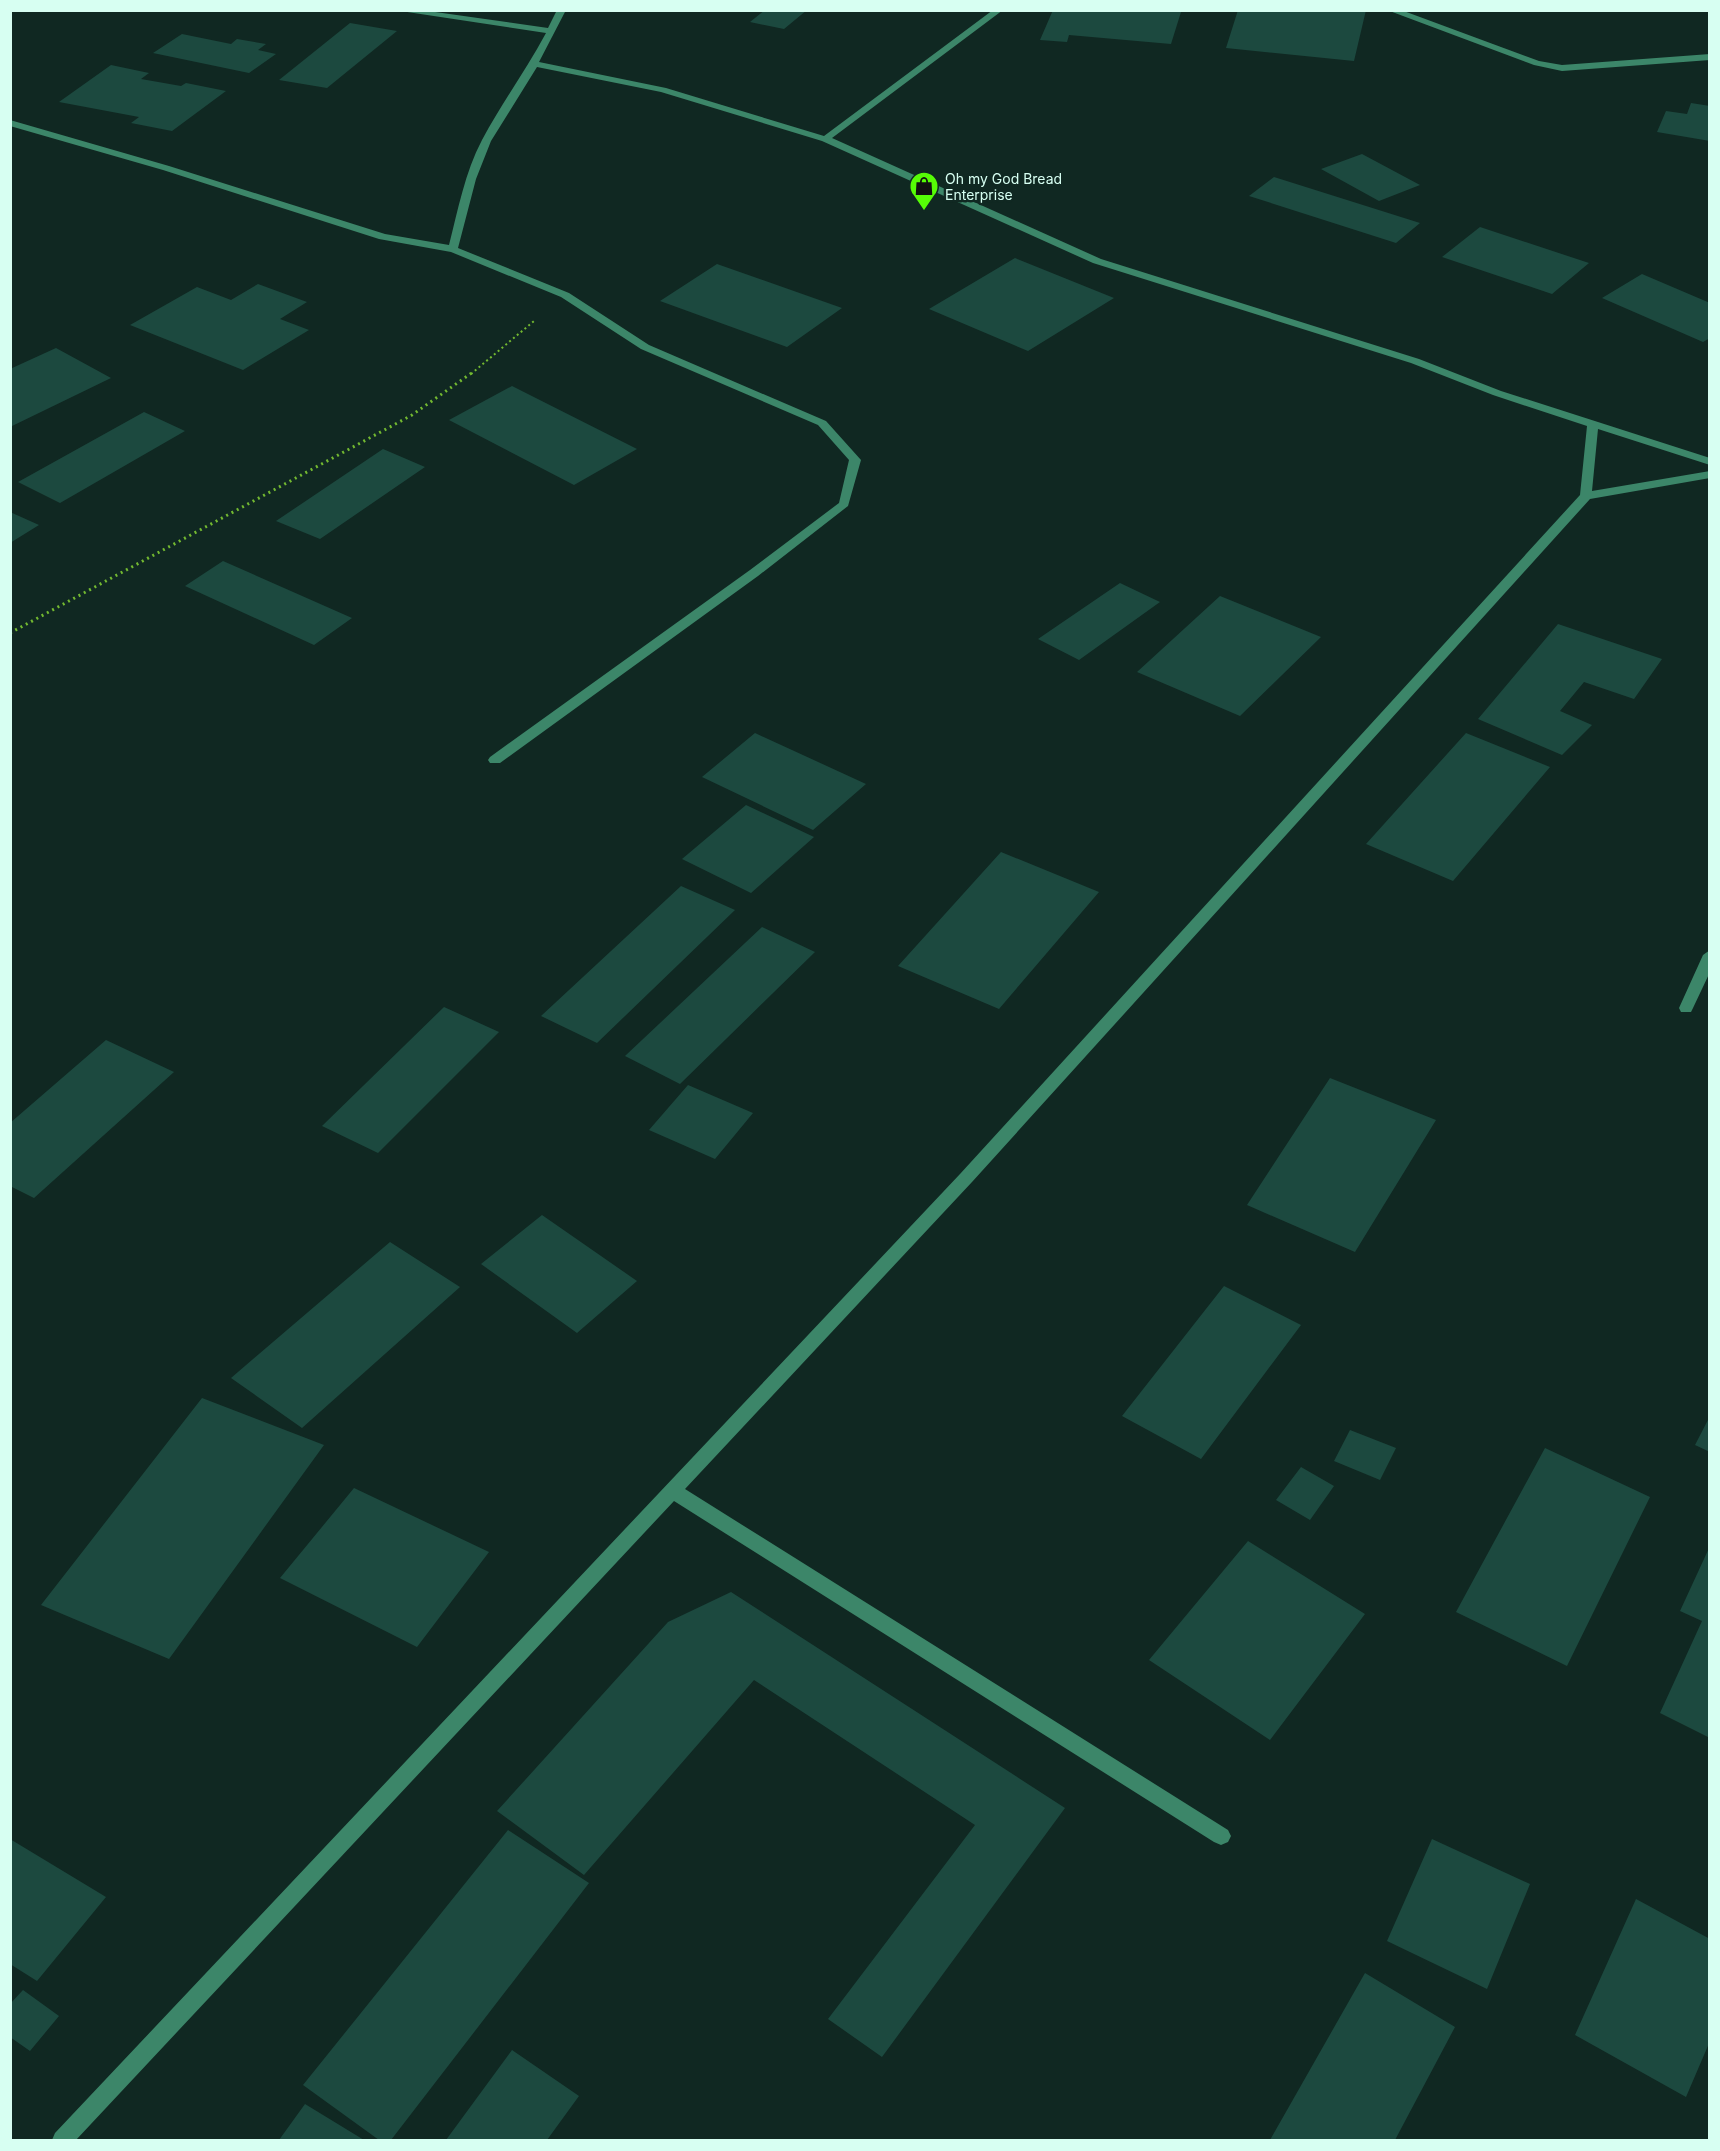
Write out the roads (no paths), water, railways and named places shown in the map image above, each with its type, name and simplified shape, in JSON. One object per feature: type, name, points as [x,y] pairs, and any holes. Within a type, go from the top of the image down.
[{"type":"street","points":[[398,10],[550,31]]},
{"type":"street","points":[[453,249],[471,179],[486,141],[534,64],[562,10]]},
{"type":"street","points":[[825,139],[999,10]]},
{"type":"street","points":[[1391,10],[1537,63],[1562,68],[1710,57]]},
{"type":"street","points":[[534,64],[663,90],[825,139],[1097,261],[1415,361],[1497,393],[1710,462]]},
{"type":"street","points":[[10,123],[166,168],[383,237],[453,249],[565,296],[645,347],[822,423],[855,460],[844,504],[754,573],[495,760]]},
{"type":"street","points":[[62,2140],[966,1178],[1586,496],[1593,423]]},
{"type":"street","points":[[1586,496],[1710,474]]},
{"type":"street","points":[[1686,1008],[1710,955]]},
{"type":"street","points":[[673,1491],[1221,1836]]},
{"type":"place","name":"Oh my God Bread Enterprise","points":[[924,212]]}]
